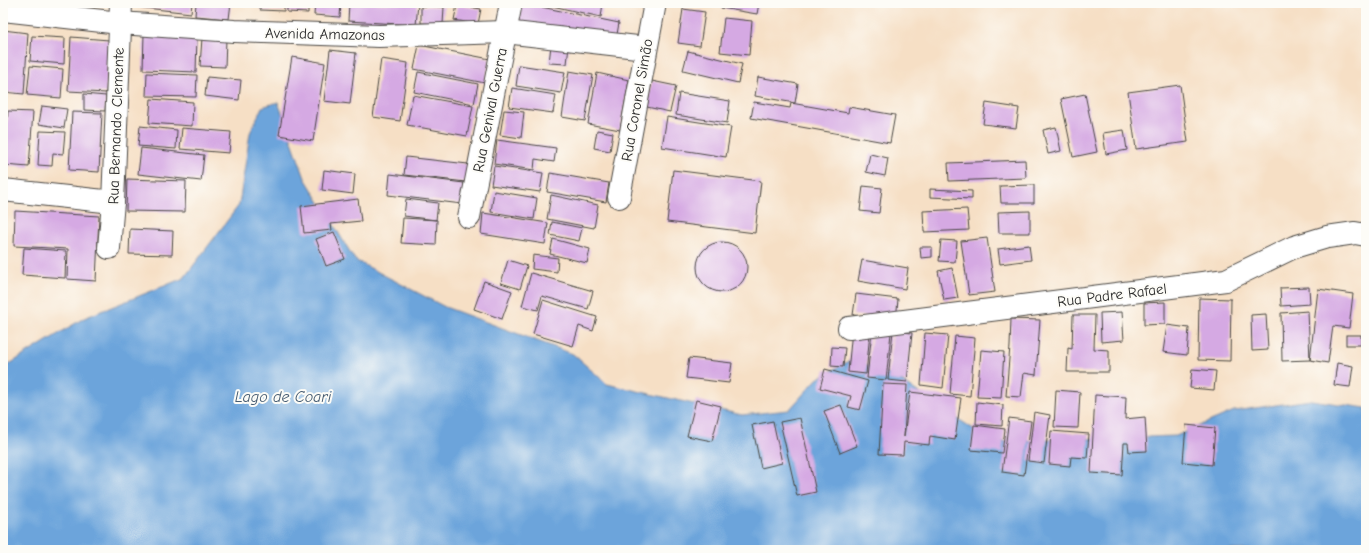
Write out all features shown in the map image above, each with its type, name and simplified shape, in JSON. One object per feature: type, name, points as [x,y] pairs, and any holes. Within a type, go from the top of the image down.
[{"type":"street","name":"Rua Genival Guerra","points":[[469,217],[511,3]]},
{"type":"street","name":"Rua Coronel Simão","points":[[619,197],[655,3]]},
{"type":"street","name":"Avenida Amazonas","points":[[3,10],[121,13],[234,31],[379,36],[505,32],[646,48]]},
{"type":"street","name":"Rua Bernando Clemente","points":[[109,248],[113,202],[121,13]]},
{"type":"street","points":[[3,190],[113,202]]},
{"type":"street","name":"Rua Padre Rafael","points":[[849,328],[1226,280],[1294,247],[1327,237],[1355,233],[1366,235]]},
{"type":"water","name":"Lago de Coari","points":[[278,102],[305,178],[355,260],[445,307],[573,354],[607,384],[742,415],[789,410],[817,379],[852,359],[892,375],[993,442],[1176,436],[1234,411],[1311,400],[1366,408],[1366,550],[3,550],[3,368],[84,318],[184,278],[239,205],[250,133],[262,107]]},
{"type":"building","points":[[136,3],[192,3],[191,13],[136,7]]},
{"type":"building","points":[[196,3],[231,3],[229,19],[195,16]]},
{"type":"building","points":[[260,3],[284,3],[284,11],[260,10]]},
{"type":"building","points":[[287,3],[308,3],[308,13],[287,12]]},
{"type":"building","points":[[315,3],[341,3],[340,17],[314,15]]},
{"type":"building","points":[[349,3],[418,4],[416,25],[348,21]]},
{"type":"building","points":[[522,3],[619,23],[616,40],[517,27]]},
{"type":"building","points":[[539,3],[603,3],[601,17]]},
{"type":"building","points":[[722,3],[759,3],[757,14],[721,8]]},
{"type":"building","points":[[457,5],[481,9],[478,24],[454,20]]},
{"type":"building","points":[[421,6],[444,7],[443,24],[421,23]]},
{"type":"building","points":[[683,9],[705,12],[700,46],[678,43]]},
{"type":"building","points":[[724,18],[752,21],[749,55],[720,52]]},
{"type":"building","points":[[3,30],[28,33],[24,94],[3,92]]},
{"type":"building","points":[[144,34],[197,36],[196,72],[143,70]]},
{"type":"building","points":[[32,36],[65,38],[64,64],[30,61]]},
{"type":"building","points":[[71,37],[109,40],[106,93],[68,91]]},
{"type":"building","points":[[202,38],[226,39],[225,67],[200,66]]},
{"type":"building","points":[[419,45],[490,59],[485,83],[414,69]]},
{"type":"building","points":[[551,45],[569,46],[567,64],[549,63]]},
{"type":"building","points":[[330,50],[356,53],[350,104],[324,101]]},
{"type":"building","points":[[688,51],[742,64],[738,83],[683,70]]},
{"type":"building","points":[[292,57],[325,63],[313,141],[279,135]]},
{"type":"building","points":[[381,59],[408,63],[400,121],[373,117]]},
{"type":"building","points":[[519,65],[565,72],[561,93],[516,86]]},
{"type":"building","points":[[30,66],[63,69],[61,98],[27,95]]},
{"type":"building","points":[[569,71],[593,75],[585,121],[562,117]]},
{"type":"building","points":[[418,72],[478,84],[474,104],[414,92]]},
{"type":"building","points":[[147,73],[197,75],[196,97],[146,96]]},
{"type":"building","points":[[597,73],[629,80],[620,130],[588,124]]},
{"type":"building","points":[[207,77],[241,80],[239,100],[205,96]]},
{"type":"building","points":[[758,77],[798,84],[795,103],[755,96]]},
{"type":"building","points":[[652,81],[676,86],[670,112],[647,107]]},
{"type":"building","points":[[1180,85],[1188,142],[1136,149],[1128,92]]},
{"type":"building","points":[[512,88],[556,95],[553,113],[509,107]]},
{"type":"building","points":[[679,93],[730,101],[727,123],[676,115]]},
{"type":"building","points":[[84,94],[106,96],[105,111],[84,110]]},
{"type":"building","points":[[1085,94],[1097,152],[1073,157],[1061,99]]},
{"type":"building","points":[[413,95],[473,106],[467,136],[407,125]]},
{"type":"building","points":[[151,99],[193,102],[192,126],[149,123]]},
{"type":"building","points":[[754,102],[790,108],[791,103],[848,113],[849,107],[895,115],[890,143],[751,118]]},
{"type":"building","points":[[986,103],[1019,108],[1016,128],[983,124]]},
{"type":"building","points":[[42,106],[67,109],[64,128],[39,124]]},
{"type":"building","points":[[504,110],[524,112],[521,138],[500,135]]},
{"type":"building","points":[[8,111],[33,112],[29,167],[4,165]]},
{"type":"building","points":[[72,112],[102,113],[99,172],[69,170]]},
{"type":"building","points":[[667,117],[731,127],[726,157],[662,147]]},
{"type":"building","points":[[140,126],[177,130],[176,149],[138,146]]},
{"type":"building","points":[[1056,127],[1061,151],[1048,154],[1043,130]]},
{"type":"building","points":[[182,128],[231,132],[229,153],[180,149]]},
{"type":"building","points":[[597,130],[613,133],[610,151],[594,148]]},
{"type":"building","points":[[1124,130],[1127,150],[1106,154],[1103,133]]},
{"type":"building","points":[[40,131],[65,132],[63,154],[53,153],[52,166],[38,165]]},
{"type":"building","points":[[497,140],[556,148],[554,162],[535,159],[534,170],[494,164]]},
{"type":"building","points":[[141,148],[204,155],[201,181],[138,174]]},
{"type":"building","points":[[870,154],[888,158],[885,176],[866,172]]},
{"type":"building","points":[[406,157],[468,164],[466,182],[404,175]]},
{"type":"building","points":[[1025,160],[1026,178],[949,181],[948,163]]},
{"type":"building","points":[[494,166],[543,173],[540,192],[491,185]]},
{"type":"building","points":[[324,170],[355,174],[353,194],[322,190]]},
{"type":"building","points":[[673,170],[761,181],[755,233],[667,222]]},
{"type":"building","points":[[550,173],[609,183],[606,202],[547,192]]},
{"type":"building","points":[[390,174],[464,183],[462,204],[388,195]]},
{"type":"building","points":[[127,179],[186,181],[185,212],[126,211]]},
{"type":"building","points":[[1034,185],[1034,203],[1001,203],[1000,186]]},
{"type":"building","points":[[863,186],[882,188],[879,213],[860,211]]},
{"type":"building","points":[[930,189],[972,191],[972,199],[930,197]]},
{"type":"building","points":[[494,191],[537,198],[534,219],[491,212]]},
{"type":"building","points":[[551,195],[598,205],[594,228],[547,219]]},
{"type":"building","points":[[358,199],[361,221],[331,224],[332,230],[304,233],[301,206]]},
{"type":"building","points":[[406,199],[438,203],[436,220],[404,216]]},
{"type":"building","points":[[967,209],[969,230],[924,232],[923,211]]},
{"type":"building","points":[[15,211],[99,216],[96,281],[67,279],[68,249],[14,246]]},
{"type":"building","points":[[1030,211],[1030,233],[999,233],[998,212]]},
{"type":"building","points":[[483,213],[548,223],[545,244],[481,234]]},
{"type":"building","points":[[403,218],[437,220],[436,245],[401,243]]},
{"type":"building","points":[[552,222],[582,228],[579,241],[550,235]]},
{"type":"building","points":[[130,229],[173,231],[172,255],[129,254]]},
{"type":"building","points":[[334,232],[345,259],[326,266],[316,239]]},
{"type":"building","points":[[987,238],[995,292],[969,295],[961,241]]},
{"type":"building","points":[[553,239],[590,249],[587,263],[550,254]]},
{"type":"building","points":[[941,240],[957,241],[955,262],[939,261]]},
{"type":"building","points":[[722,242],[732,244],[740,249],[745,257],[747,267],[745,277],[740,285],[732,290],[722,292],[712,290],[704,285],[699,277],[697,267],[699,257],[704,249],[712,244]]},
{"type":"building","points":[[1029,245],[1031,260],[1000,264],[998,249]]},
{"type":"building","points":[[920,247],[932,247],[932,257],[921,258]]},
{"type":"building","points":[[24,248],[66,251],[65,278],[22,275]]},
{"type":"building","points":[[533,255],[558,258],[557,272],[532,269]]},
{"type":"building","points":[[508,260],[527,266],[520,289],[501,283]]},
{"type":"building","points":[[862,260],[908,268],[905,289],[858,281]]},
{"type":"building","points":[[952,268],[958,298],[944,300],[938,271]]},
{"type":"building","points":[[531,273],[593,291],[588,309],[542,296],[538,310],[522,306]]},
{"type":"building","points":[[484,281],[512,291],[502,319],[474,309]]},
{"type":"building","points":[[1309,287],[1310,304],[1281,306],[1280,288]]},
{"type":"building","points":[[1318,289],[1353,294],[1349,328],[1333,326],[1328,363],[1310,360]]},
{"type":"building","points":[[856,294],[898,299],[896,320],[853,315]]},
{"type":"building","points":[[1199,298],[1231,299],[1230,361],[1198,360]]},
{"type":"building","points":[[543,300],[597,317],[593,331],[579,326],[573,346],[533,334]]},
{"type":"building","points":[[1165,302],[1165,324],[1144,325],[1144,303]]},
{"type":"building","points":[[1308,311],[1310,360],[1282,361],[1281,313]]},
{"type":"building","points":[[1122,312],[1124,340],[1101,342],[1100,313]]},
{"type":"building","points":[[1266,314],[1268,350],[1252,351],[1251,315]]},
{"type":"building","points":[[1073,315],[1095,315],[1094,349],[1109,350],[1109,372],[1067,372],[1068,348],[1072,349]]},
{"type":"building","points":[[1011,319],[1040,320],[1036,375],[1024,373],[1021,397],[1006,396]]},
{"type":"building","points":[[1167,325],[1189,328],[1187,355],[1163,352]]},
{"type":"building","points":[[852,330],[870,332],[866,374],[848,372]]},
{"type":"building","points":[[872,331],[891,333],[886,380],[867,378]]},
{"type":"building","points":[[893,331],[912,333],[907,382],[888,380]]},
{"type":"building","points":[[925,333],[948,335],[943,388],[921,385]]},
{"type":"building","points":[[1346,335],[1361,335],[1361,345],[1346,345]]},
{"type":"building","points":[[955,336],[975,338],[970,396],[950,394]]},
{"type":"building","points":[[832,347],[845,348],[843,367],[831,366]]},
{"type":"building","points":[[981,350],[1004,352],[1001,398],[977,397]]},
{"type":"building","points":[[689,358],[732,363],[729,383],[686,378]]},
{"type":"building","points":[[1337,363],[1353,366],[1350,387],[1334,385]]},
{"type":"building","points":[[825,369],[868,381],[860,410],[848,407],[851,396],[820,388]]},
{"type":"building","points":[[1192,369],[1216,371],[1214,390],[1190,388]]},
{"type":"building","points":[[883,384],[907,385],[904,437],[910,392],[961,398],[955,440],[930,436],[929,445],[904,442],[903,455],[879,454]]},
{"type":"building","points":[[1056,390],[1080,392],[1078,428],[1054,427]]},
{"type":"building","points":[[1095,395],[1126,397],[1125,419],[1145,417],[1147,451],[1129,452],[1128,443],[1124,443],[1122,475],[1091,473]]},
{"type":"building","points":[[696,400],[721,406],[712,441],[687,436]]},
{"type":"building","points":[[977,402],[1003,405],[1002,426],[976,424]]},
{"type":"building","points":[[841,405],[857,446],[840,453],[824,411]]},
{"type":"building","points":[[1034,412],[1050,415],[1044,463],[1028,461]]},
{"type":"building","points":[[800,418],[816,492],[797,496],[780,422]]},
{"type":"building","points":[[1009,418],[1031,421],[1024,475],[1002,472]]},
{"type":"building","points":[[773,421],[782,463],[761,468],[752,425]]},
{"type":"building","points":[[974,425],[1005,429],[1002,453],[971,450]]},
{"type":"building","points":[[1186,425],[1215,428],[1212,465],[1183,462]]},
{"type":"building","points":[[1051,431],[1089,434],[1087,458],[1071,457],[1070,466],[1049,464]]}]
